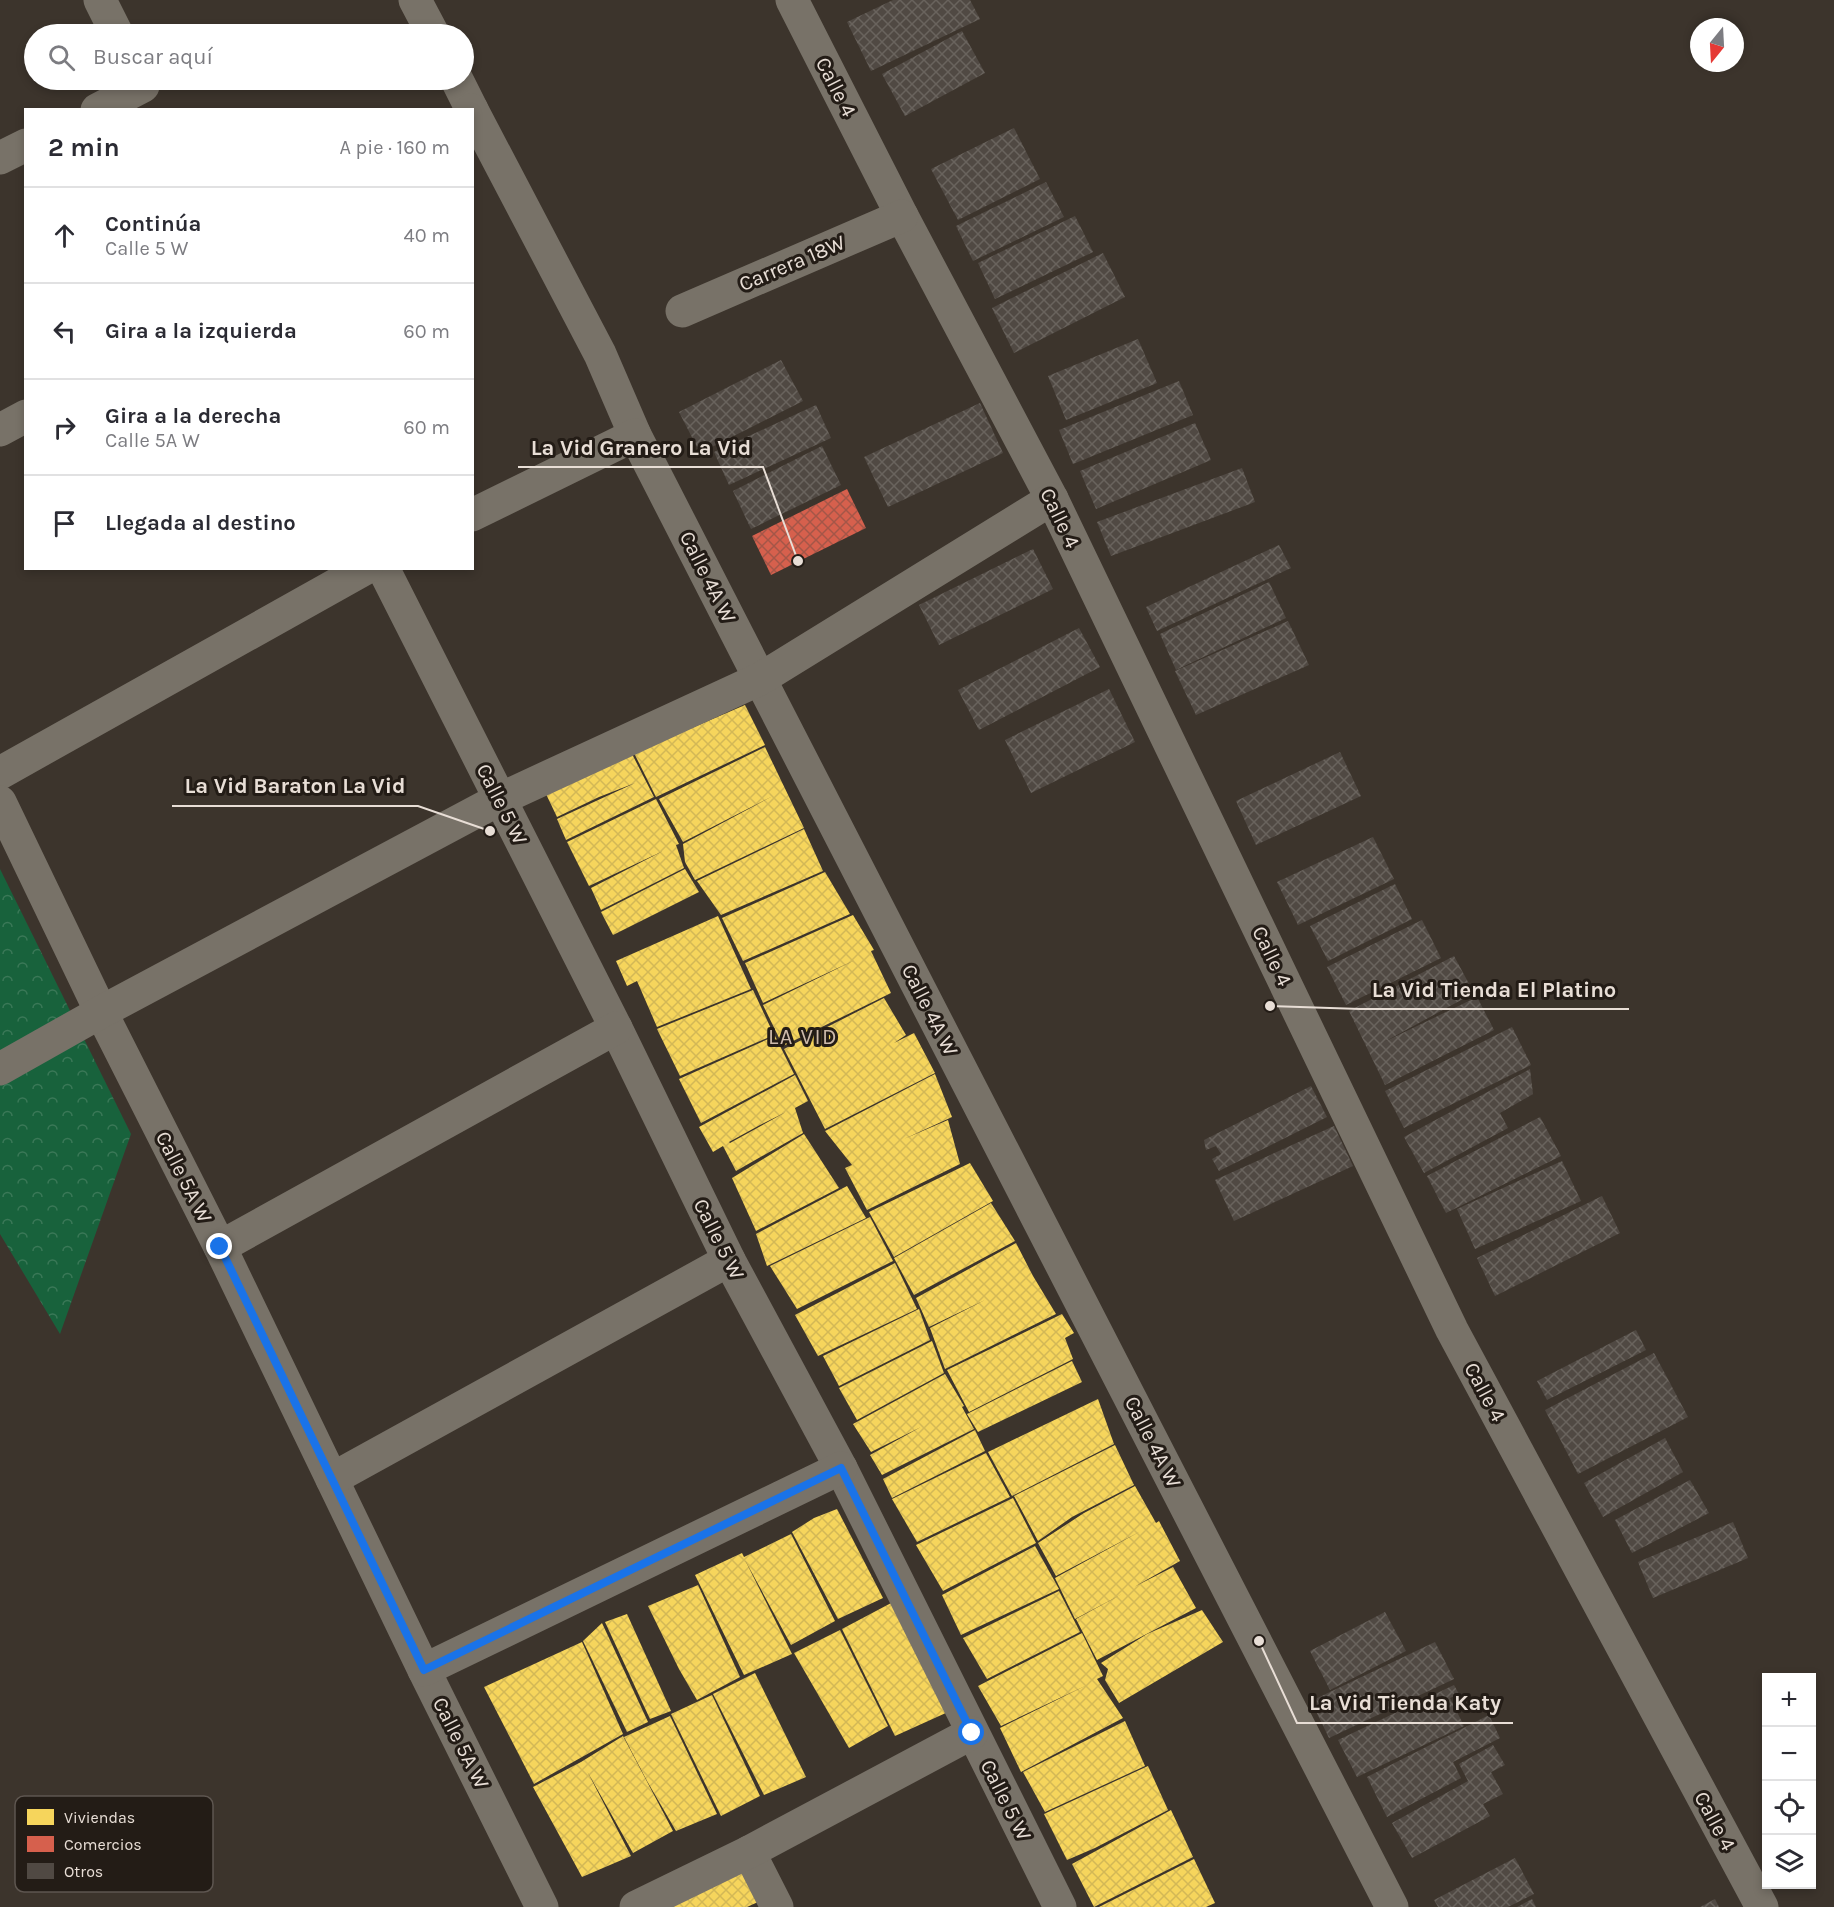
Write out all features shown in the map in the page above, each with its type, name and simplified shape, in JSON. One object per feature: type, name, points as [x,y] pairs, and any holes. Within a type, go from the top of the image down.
[{"type":"street","points":[[99,0],[112,24]]},
{"type":"street","points":[[415,0],[428,24]]},
{"type":"street","name":"Calle 4","points":[[792,0],[902,216],[1052,499],[1452,1330],[1762,1907]]},
{"type":"street","name":"Calle 4A W","points":[[462,90],[471,108]]},
{"type":"street","points":[[102,108],[146,92]]},
{"type":"street","name":"Calle 4A W","points":[[474,114],[600,354],[635,435],[1392,1907]]},
{"type":"street","points":[[0,158],[24,146]]},
{"type":"street","name":"Carrera 18W","points":[[682,311],[902,216]]},
{"type":"street","points":[[0,430],[24,417]]},
{"type":"street","points":[[474,515],[635,435]]},
{"type":"street","points":[[0,1069],[101,1012],[500,799],[760,679],[1052,499]]},
{"type":"street","points":[[0,773],[362,570]]},
{"type":"street","name":"Calle 5 W","points":[[383,570],[616,1028],[729,1260],[841,1468],[1060,1907]]},
{"type":"street","name":"Calle 5A W","points":[[0,802],[542,1907]]},
{"type":"street","points":[[220,1247],[616,1028]]},
{"type":"street","points":[[332,1479],[729,1260]]},
{"type":"street","points":[[424,1670],[841,1468]]},
{"type":"street","points":[[636,1907],[749,1852],[972,1733]]},
{"type":"street","points":[[749,1852],[777,1907]]},
{"type":"green space","points":[[0,869],[131,1134],[60,1334],[0,1234]]},
{"type":"building: Viviendas","points":[[745,705],[765,745],[656,797],[634,753]]},
{"type":"building: Viviendas","points":[[765,747],[804,828],[695,880],[685,862],[683,844],[773,796],[683,842],[659,799]]},
{"type":"building: Viviendas","points":[[631,752],[654,797],[566,840],[557,819],[635,783],[557,817],[545,792]]},
{"type":"building: Viviendas","points":[[656,799],[679,844],[676,845],[684,868],[601,910],[591,888],[663,851],[589,886],[567,842]]},
{"type":"building: Viviendas","points":[[804,829],[823,871],[721,915],[697,881]]},
{"type":"building: Viviendas","points":[[685,869],[699,892],[613,935],[601,912]]},
{"type":"building: Viviendas","points":[[825,872],[850,914],[743,961],[722,918]]},
{"type":"building: Viviendas","points":[[853,915],[874,950],[871,951],[891,993],[783,1046],[763,1005],[855,960],[763,1003],[745,963]]},
{"type":"building: Viviendas","points":[[718,916],[751,989],[657,1027],[637,981],[627,986],[616,961]]},
{"type":"building: Viviendas","points":[[753,990],[774,1035],[680,1076],[657,1029]]},
{"type":"building: Viviendas","points":[[884,998],[906,1035],[894,1043],[914,1033],[935,1073],[825,1129],[784,1049]]},
{"type":"building: Viviendas","points":[[775,1036],[794,1074],[701,1123],[679,1079]]},
{"type":"building: Viviendas","points":[[935,1074],[952,1117],[904,1139],[948,1120],[960,1164],[867,1210],[845,1168],[852,1165],[825,1131]]},
{"type":"building: Viviendas","points":[[795,1075],[808,1101],[795,1108],[803,1133],[736,1171],[723,1146],[713,1152],[699,1127]],"holes":[[[786,1112],[730,1143],[729,1142]]]},
{"type":"building: Viviendas","points":[[804,1134],[839,1188],[756,1231],[732,1178]]},
{"type":"building: Viviendas","points":[[970,1163],[993,1201],[894,1257],[869,1212]]},
{"type":"building: Viviendas","points":[[847,1186],[866,1218],[767,1266],[756,1234]]},
{"type":"building: Viviendas","points":[[991,1203],[1015,1241],[914,1295],[894,1258]]},
{"type":"building: Viviendas","points":[[870,1217],[893,1261],[797,1309],[770,1266]]},
{"type":"building: Viviendas","points":[[1016,1243],[1056,1314],[945,1369],[930,1328],[985,1300],[929,1327],[916,1298]]},
{"type":"building: Viviendas","points":[[895,1263],[917,1309],[818,1356],[795,1315]]},
{"type":"building: Viviendas","points":[[919,1309],[930,1340],[839,1386],[823,1356]]},
{"type":"building: Viviendas","points":[[1062,1314],[1074,1333],[1065,1338],[1073,1359],[969,1412],[947,1370]]},
{"type":"building: Viviendas","points":[[932,1341],[944,1373],[857,1420],[839,1388]]},
{"type":"building: Viviendas","points":[[1072,1361],[1082,1382],[978,1432],[967,1414]]},
{"type":"building: Viviendas","points":[[945,1374],[964,1406],[962,1407],[974,1429],[882,1475],[870,1455],[921,1427],[871,1452],[853,1424]]},
{"type":"building: Viviendas","points":[[1098,1399],[1114,1444],[1012,1496],[988,1452]]},
{"type":"building: Viviendas","points":[[975,1430],[985,1451],[892,1498],[883,1479]]},
{"type":"building: Viviendas","points":[[1115,1445],[1134,1485],[1072,1517],[1038,1541],[1014,1496]]},
{"type":"building: Viviendas","points":[[986,1453],[1010,1497],[917,1542],[892,1499]]},
{"type":"building: Viviendas","points":[[1135,1486],[1156,1523],[1159,1521],[1180,1561],[1134,1587],[1173,1567],[1196,1608],[1097,1660],[1076,1619],[1124,1593],[1075,1619],[1055,1578],[1141,1531],[1056,1576],[1038,1543],[1084,1513]]},
{"type":"building: Viviendas","points":[[1013,1498],[1036,1543],[943,1591],[916,1545]]},
{"type":"building: Viviendas","points":[[837,1509],[883,1598],[838,1619],[792,1532],[814,1518]]},
{"type":"building: Viviendas","points":[[791,1534],[835,1621],[791,1645],[745,1560],[792,1654],[744,1675],[695,1575],[742,1553],[744,1557]]},
{"type":"building: Viviendas","points":[[1035,1546],[1059,1589],[961,1635],[942,1595]]},
{"type":"building: Viviendas","points":[[698,1585],[740,1677],[697,1700],[648,1606]]},
{"type":"building: Viviendas","points":[[1059,1591],[1080,1632],[987,1679],[963,1638]]},
{"type":"building: Viviendas","points":[[893,1602],[948,1712],[895,1736],[842,1629]]},
{"type":"building: Viviendas","points":[[1202,1610],[1223,1642],[1119,1703],[1105,1680],[1108,1669],[1101,1663],[1147,1634]]},
{"type":"building: Viviendas","points":[[627,1614],[671,1711],[650,1719],[605,1622]]},
{"type":"building: Viviendas","points":[[602,1623],[648,1722],[627,1732],[583,1641]]},
{"type":"building: Viviendas","points":[[840,1630],[888,1726],[849,1748],[794,1653]]},
{"type":"building: Viviendas","points":[[1082,1633],[1103,1676],[1097,1679],[1123,1718],[1021,1772],[1000,1728],[1087,1685],[1001,1726],[978,1686]]},
{"type":"building: Viviendas","points":[[582,1642],[623,1734],[534,1784],[484,1687]]},
{"type":"building: Viviendas","points":[[755,1673],[806,1777],[764,1795],[713,1694]]},
{"type":"building: Viviendas","points":[[712,1695],[760,1796],[721,1816],[671,1714]]},
{"type":"building: Viviendas","points":[[670,1716],[717,1814],[676,1831],[624,1737]]},
{"type":"building: Viviendas","points":[[1125,1721],[1145,1766],[1045,1812],[1023,1772]]},
{"type":"building: Viviendas","points":[[623,1736],[673,1831],[633,1853],[587,1771],[631,1856],[582,1877],[533,1787],[581,1762]]},
{"type":"building: Viviendas","points":[[1148,1766],[1168,1810],[1067,1860],[1044,1814]]},
{"type":"building: Viviendas","points":[[1171,1810],[1193,1857],[1094,1907],[1072,1864]]},
{"type":"building: Viviendas","points":[[744,1857],[758,1902],[747,1907],[669,1907]]},
{"type":"building: Viviendas","points":[[1194,1859],[1215,1903],[1206,1907],[1099,1907]]},
{"type":"building: Comercios","points":[[847,489],[866,528],[771,575],[752,536]]},
{"type":"building: Otros","points":[[893,0],[970,0],[980,19],[871,71],[847,22]]},
{"type":"building: Otros","points":[[962,31],[985,73],[905,116],[882,74]]},
{"type":"building: Otros","points":[[1014,128],[1040,179],[958,220],[931,169]]},
{"type":"building: Otros","points":[[1046,182],[1064,217],[973,261],[956,226]]},
{"type":"building: Otros","points":[[1075,216],[1093,252],[995,299],[978,263]]},
{"type":"building: Otros","points":[[1103,253],[1125,297],[1014,353],[992,308]]},
{"type":"building: Otros","points":[[1138,339],[1157,383],[1066,420],[1048,376]]},
{"type":"building: Otros","points":[[781,360],[803,401],[700,453],[679,412]]},
{"type":"building: Otros","points":[[1179,381],[1193,415],[1073,464],[1059,430]]},
{"type":"building: Otros","points":[[980,403],[1003,453],[888,507],[864,457]]},
{"type":"building: Otros","points":[[816,405],[831,438],[729,485],[714,452]]},
{"type":"building: Otros","points":[[1195,423],[1211,460],[1096,509],[1080,471]]},
{"type":"building: Otros","points":[[822,446],[841,485],[751,529],[733,491]]},
{"type":"building: Otros","points":[[1242,468],[1255,502],[1111,556],[1097,522]]},
{"type":"building: Otros","points":[[1279,545],[1291,568],[1157,631],[1146,607]]},
{"type":"building: Otros","points":[[1033,549],[1053,589],[939,645],[919,605]]},
{"type":"building: Otros","points":[[1269,582],[1286,618],[1176,670],[1160,634]]},
{"type":"building: Otros","points":[[1288,621],[1309,665],[1196,715],[1175,671]]},
{"type":"building: Otros","points":[[1079,628],[1100,667],[979,730],[958,690]]},
{"type":"building: Otros","points":[[1109,689],[1135,742],[1031,793],[1005,740]]},
{"type":"building: Otros","points":[[1340,752],[1361,796],[1256,845],[1236,801]]},
{"type":"building: Otros","points":[[1373,837],[1394,879],[1298,925],[1277,882]]},
{"type":"building: Otros","points":[[1395,884],[1412,919],[1328,961],[1310,926]]},
{"type":"building: Otros","points":[[1422,920],[1441,958],[1346,1005],[1327,967]]},
{"type":"building: Otros","points":[[1454,956],[1474,993],[1384,1042],[1477,997],[1494,1030],[1385,1085],[1349,1011]]},
{"type":"building: Otros","points":[[1512,1027],[1531,1065],[1404,1128],[1385,1091]]},
{"type":"building: Otros","points":[[1530,1069],[1533,1094],[1500,1113],[1508,1128],[1424,1173],[1404,1137]]},
{"type":"building: Otros","points":[[1311,1086],[1327,1117],[1219,1171],[1212,1159],[1221,1154],[1216,1146],[1206,1150],[1204,1140]]},
{"type":"building: Otros","points":[[1540,1117],[1561,1156],[1446,1213],[1427,1176]]},
{"type":"building: Otros","points":[[1334,1126],[1353,1166],[1234,1221],[1215,1180]]},
{"type":"building: Otros","points":[[1562,1161],[1581,1201],[1475,1249],[1457,1209]]},
{"type":"building: Otros","points":[[1602,1196],[1620,1233],[1495,1296],[1477,1258]]},
{"type":"building: Otros","points":[[1636,1330],[1646,1350],[1547,1400],[1537,1381]]},
{"type":"building: Otros","points":[[1654,1353],[1688,1417],[1578,1474],[1545,1410]]},
{"type":"building: Otros","points":[[1665,1438],[1683,1472],[1603,1517],[1584,1483]]},
{"type":"building: Otros","points":[[1690,1480],[1709,1513],[1632,1553],[1615,1520]]},
{"type":"building: Otros","points":[[1733,1522],[1748,1558],[1653,1598],[1638,1562]]},
{"type":"building: Otros","points":[[1385,1612],[1406,1651],[1330,1690],[1310,1651]]},
{"type":"building: Otros","points":[[1435,1642],[1454,1679],[1329,1738],[1311,1701]]},
{"type":"building: Otros","points":[[1454,1685],[1459,1694],[1450,1698],[1464,1726],[1357,1777],[1338,1740]]},
{"type":"building: Otros","points":[[1489,1715],[1500,1738],[1453,1762],[1461,1778],[1387,1817],[1367,1777]]},
{"type":"building: Otros","points":[[1493,1745],[1505,1765],[1491,1772],[1503,1794],[1483,1804],[1490,1816],[1412,1858],[1392,1823],[1468,1781],[1459,1764]]},
{"type":"building: Otros","points":[[1515,1858],[1534,1894],[1508,1907],[1438,1907],[1434,1900]]},
{"type":"building: Otros","points":[[1532,1899],[1536,1907],[1517,1907]]},
{"type":"building: Otros","points":[[1715,1899],[1719,1907],[1700,1907]]},
{"type":"place","name":"La Vid Granero La Vid","points":[[798,561]]},
{"type":"place","name":"La Vid Baraton La Vid","points":[[490,831]]},
{"type":"place","name":"La Vid Tienda El Platino","points":[[1270,1006]]},
{"type":"place","name":"La Vid Tienda Katy","points":[[1259,1641]]},
{"type":"district","name":"LA VID","points":[[803,1036]]},
{"type":"route","points":[[220,1247],[424,1670],[841,1468],[972,1733]]}]
